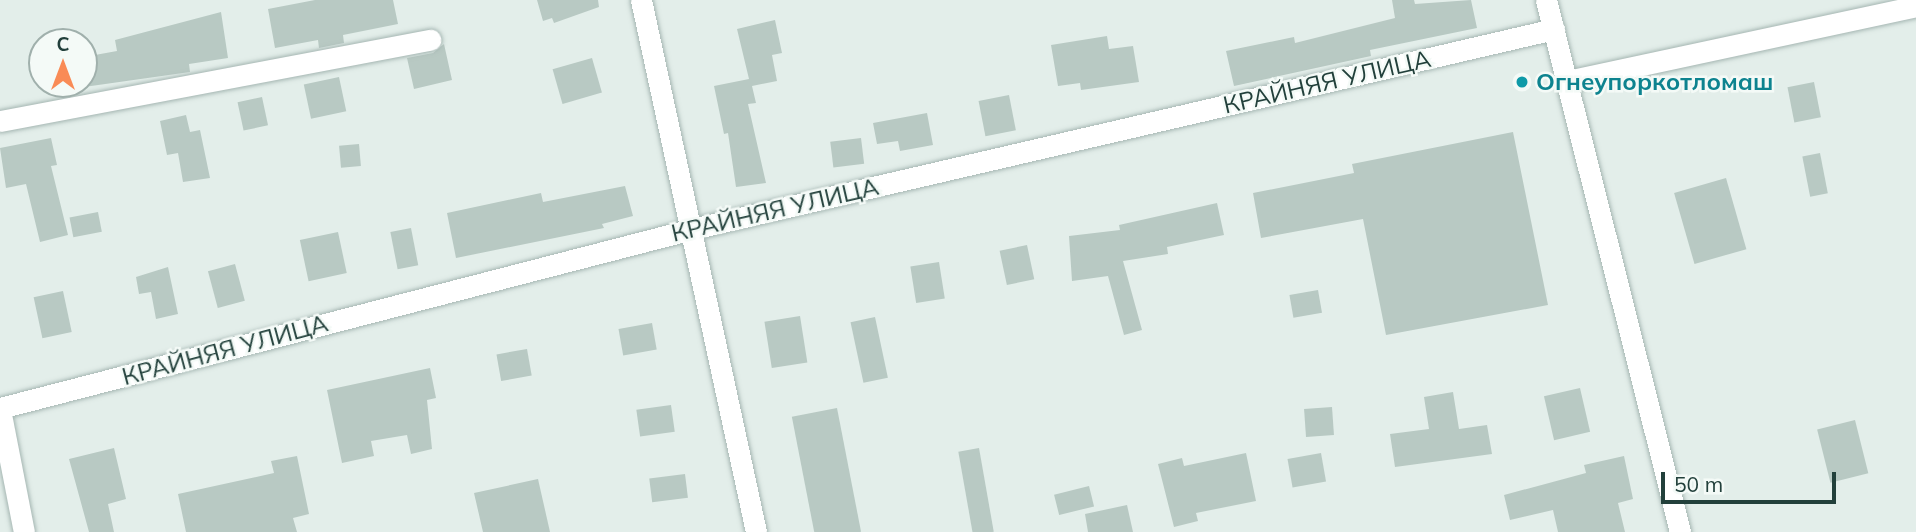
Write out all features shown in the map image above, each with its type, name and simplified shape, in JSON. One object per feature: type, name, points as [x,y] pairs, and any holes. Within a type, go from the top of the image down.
[{"type":"street","points":[[641,0],[756,532]]},
{"type":"street","points":[[1546,0],[1680,532]]},
{"type":"street","points":[[1567,81],[1916,6]]},
{"type":"street","name":"КРАЙНЯЯ УЛИЦА","points":[[0,408],[692,229],[1554,29]]},
{"type":"street","points":[[0,121],[430,40]]},
{"type":"street","points":[[0,408],[24,532]]},
{"type":"building","points":[[315,0],[393,0],[398,24],[343,35],[344,43],[319,48],[318,40],[275,48],[268,9]]},
{"type":"building","points":[[537,0],[598,0],[599,7],[554,23],[552,18],[543,21]]},
{"type":"building","points":[[1392,0],[1414,0],[1415,4],[1471,0],[1477,28],[1370,50],[1371,56],[1234,86],[1226,51],[1294,37],[1295,43],[1395,18]]},
{"type":"building","points":[[221,12],[228,58],[189,64],[190,72],[98,85],[98,54],[117,51],[115,40]]},
{"type":"building","points":[[775,20],[782,53],[772,55],[777,81],[752,86],[756,103],[748,104],[766,183],[736,187],[728,133],[724,134],[714,86],[749,79],[737,29]]},
{"type":"building","points":[[1107,36],[1109,49],[1133,46],[1139,82],[1081,90],[1080,83],[1058,86],[1051,45]]},
{"type":"building","points":[[444,44],[452,80],[414,89],[407,58],[433,53]]},
{"type":"building","points":[[592,58],[602,93],[563,104],[553,69]]},
{"type":"building","points":[[339,77],[346,111],[311,119],[304,84]]},
{"type":"building","points":[[1814,82],[1821,117],[1794,122],[1787,87]]},
{"type":"building","points":[[1009,95],[1016,130],[985,136],[979,101]]},
{"type":"building","points":[[262,97],[268,125],[244,131],[238,102]]},
{"type":"building","points":[[927,113],[933,145],[900,151],[898,141],[877,144],[873,123]]},
{"type":"building","points":[[186,115],[190,132],[200,130],[210,178],[183,182],[178,153],[167,155],[160,121]]},
{"type":"building","points":[[1513,132],[1548,305],[1386,335],[1363,219],[1261,238],[1253,193],[1354,173],[1352,164]]},
{"type":"building","points":[[51,138],[57,165],[51,166],[68,235],[40,242],[26,184],[6,188],[0,148]]},
{"type":"building","points":[[861,138],[864,164],[833,168],[830,142]]},
{"type":"building","points":[[359,144],[361,166],[341,168],[339,146]]},
{"type":"building","points":[[1820,153],[1828,193],[1810,197],[1802,156]]},
{"type":"building","points":[[1726,178],[1746,249],[1694,264],[1674,193]]},
{"type":"building","points":[[625,186],[633,216],[602,224],[604,228],[456,258],[447,213],[541,193],[543,202]]},
{"type":"building","points":[[1217,203],[1224,235],[1167,247],[1168,254],[1123,261],[1142,330],[1124,335],[1108,276],[1072,281],[1069,236],[1120,230],[1119,225]]},
{"type":"building","points":[[98,212],[102,232],[73,237],[70,218]]},
{"type":"building","points":[[411,228],[418,265],[398,269],[390,232]]},
{"type":"building","points":[[338,232],[347,273],[309,281],[300,240]]},
{"type":"building","points":[[1027,245],[1034,279],[1007,285],[1000,251]]},
{"type":"building","points":[[939,262],[945,299],[916,303],[910,267]]},
{"type":"building","points":[[235,264],[245,301],[218,308],[208,271]]},
{"type":"building","points":[[168,267],[178,314],[156,319],[151,292],[139,294],[136,277]]},
{"type":"building","points":[[1318,290],[1322,313],[1293,318],[1289,295]]},
{"type":"building","points":[[63,291],[72,332],[42,338],[34,297]]},
{"type":"building","points":[[800,316],[807,362],[772,368],[764,322]]},
{"type":"building","points":[[875,317],[888,378],[863,383],[851,322]]},
{"type":"building","points":[[652,323],[657,350],[623,355],[619,329]]},
{"type":"building","points":[[527,349],[532,376],[501,381],[496,354]]},
{"type":"building","points":[[430,368],[436,398],[427,400],[432,449],[411,454],[407,435],[371,441],[374,456],[342,463],[327,390]]},
{"type":"building","points":[[1580,388],[1590,432],[1554,440],[1544,396]]},
{"type":"building","points":[[1453,392],[1459,429],[1487,425],[1492,454],[1395,467],[1390,434],[1429,429],[1424,397]]},
{"type":"building","points":[[671,405],[675,432],[640,437],[636,410]]},
{"type":"building","points":[[1332,407],[1334,435],[1306,437],[1304,409]]},
{"type":"building","points":[[837,408],[861,532],[814,532],[792,417]]},
{"type":"building","points":[[1855,420],[1868,473],[1830,483],[1817,429]]},
{"type":"building","points":[[114,448],[126,499],[108,504],[114,532],[89,532],[69,459]]},
{"type":"building","points":[[979,448],[994,532],[972,532],[958,452]]},
{"type":"building","points":[[1246,453],[1256,501],[1196,513],[1198,521],[1174,527],[1158,464],[1182,458],[1184,466]]},
{"type":"building","points":[[1321,453],[1326,482],[1293,487],[1288,459]]},
{"type":"building","points":[[297,456],[309,514],[293,518],[297,532],[186,532],[178,494],[274,473],[271,461]]},
{"type":"building","points":[[1624,456],[1633,499],[1618,503],[1625,532],[1558,532],[1553,510],[1510,520],[1504,495],[1586,473],[1584,465]]},
{"type":"building","points":[[685,474],[688,498],[652,502],[649,478]]},
{"type":"building","points":[[538,479],[550,532],[483,532],[474,493]]},
{"type":"building","points":[[1089,486],[1094,506],[1059,515],[1054,495]]},
{"type":"building","points":[[1127,505],[1133,532],[1088,532],[1085,514]]},
{"type":"place","name":"Огнеупоркотломаш","points":[[1522,82]]}]
